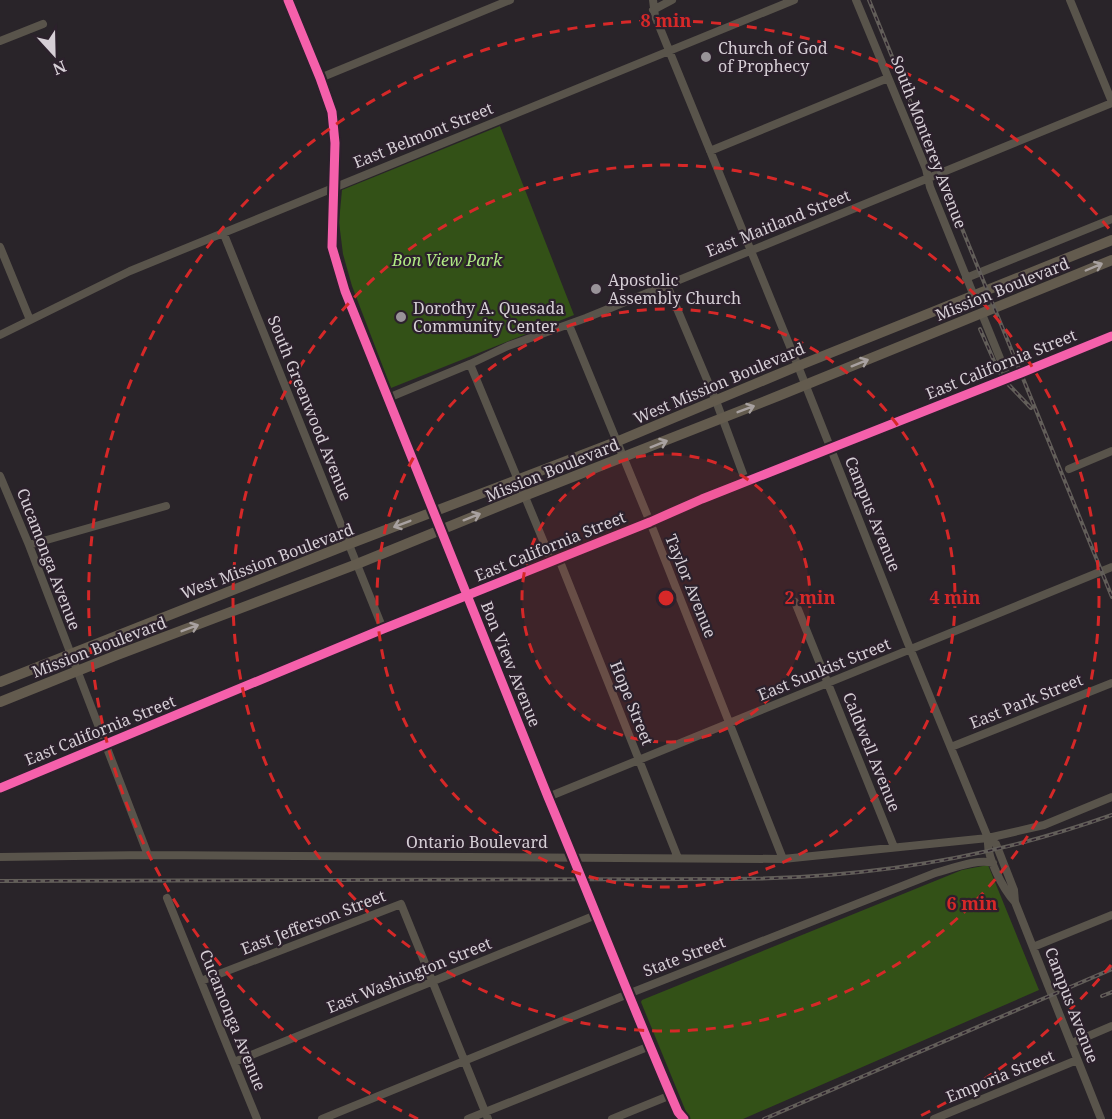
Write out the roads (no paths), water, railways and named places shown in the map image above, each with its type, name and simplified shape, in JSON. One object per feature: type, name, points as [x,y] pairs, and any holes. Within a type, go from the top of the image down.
[{"type":"main road","name":"West Mission Boulevard","points":[[0,682],[349,544],[616,442],[1112,240]]},
{"type":"main road","name":"Mission Boulevard","points":[[0,702],[357,564],[1112,260]]},
{"type":"street","name":"Bon View Avenue","points":[[288,0],[332,112],[335,143],[332,247],[345,291],[548,797],[680,1117]]},
{"type":"street","points":[[320,78],[510,0]]},
{"type":"street","points":[[653,5],[672,0]]},
{"type":"street","name":"East Belmont Street","points":[[0,334],[124,273],[794,0]]},
{"type":"street","name":"South Monterey Avenue","points":[[856,0],[926,169],[930,187],[974,296]]},
{"type":"street","points":[[1074,1],[1112,102]]},
{"type":"street","name":"Campus Avenue","points":[[653,5],[669,51],[988,838],[987,846],[993,863],[1007,893],[1015,902]]},
{"type":"street","points":[[0,41],[44,24]]},
{"type":"street","points":[[710,151],[888,78]]},
{"type":"street","name":"East Maitland Street","points":[[388,398],[508,346],[569,325],[1112,102]]},
{"type":"street","points":[[966,278],[1112,219]]},
{"type":"street","name":"South Greenwood Avenue","points":[[223,232],[383,630]]},
{"type":"street","points":[[0,247],[30,320]]},
{"type":"street","points":[[668,285],[716,401],[746,482]]},
{"type":"street","points":[[982,314],[1008,378]]},
{"type":"street","name":"Taylor Avenue","points":[[569,325],[650,522],[783,859]]},
{"type":"street","name":"East California Street","points":[[0,788],[702,499],[1112,336]]},
{"type":"street","name":"Hope Street","points":[[470,364],[517,480],[555,561],[639,760],[678,858]]},
{"type":"street","points":[[1069,469],[1112,451]]},
{"type":"street","name":"Cucamonga Avenue","points":[[0,476],[148,855]]},
{"type":"street","points":[[28,545],[166,506]]},
{"type":"street","name":"East Sunkist Street","points":[[548,797],[1112,567]]},
{"type":"street","name":"Caldwell Avenue","points":[[795,602],[894,847]]},
{"type":"street","name":"East Park Street","points":[[951,747],[1112,682]]},
{"type":"street","name":"Ontario Boulevard","points":[[0,857],[148,855],[783,859],[988,838],[1044,825],[1112,797]]},
{"type":"street","name":"Campus Avenue","points":[[988,838],[996,844],[1014,890],[1015,902],[1101,1119]]},
{"type":"street","name":"State Street","points":[[322,1119],[628,994],[924,878],[965,865],[993,863]]},
{"type":"street","name":"Cucamonga Avenue","points":[[167,898],[257,1119]]},
{"type":"street","name":"East Jefferson Street","points":[[201,981],[401,904],[432,982]]},
{"type":"street","name":"East Washington Street","points":[[234,1062],[596,915]]},
{"type":"street","points":[[1034,947],[1112,915]]},
{"type":"street","points":[[432,982],[486,1116]]},
{"type":"street","name":"Emporia Street","points":[[1072,1043],[1112,1026]]},
{"type":"street","points":[[468,1119],[486,1116],[650,1046]]},
{"type":"street","name":"Emporia Street","points":[[934,1119],[1077,1060]]},
{"type":"street","points":[[612,1119],[671,1095]]},
{"type":"railway","points":[[869,0],[1112,597]]},
{"type":"railway","points":[[980,329],[998,370],[1031,408]]},
{"type":"railway","points":[[0,881],[784,878],[880,870],[927,863],[1020,843],[1112,815]]},
{"type":"railway","points":[[764,1119],[1112,969]]},
{"type":"railway","points":[[1102,996],[1112,992]]},
{"type":"place","name":"Church of God of Prophecy","points":[[706,57]]},
{"type":"place","name":"Apostolic Assembly Church","points":[[596,289]]},
{"type":"place","name":"Dorothy A. Quesada Community Center","points":[[401,317]]},
{"type":"park label","name":"Bon View Park","points":[[447,260]]}]
